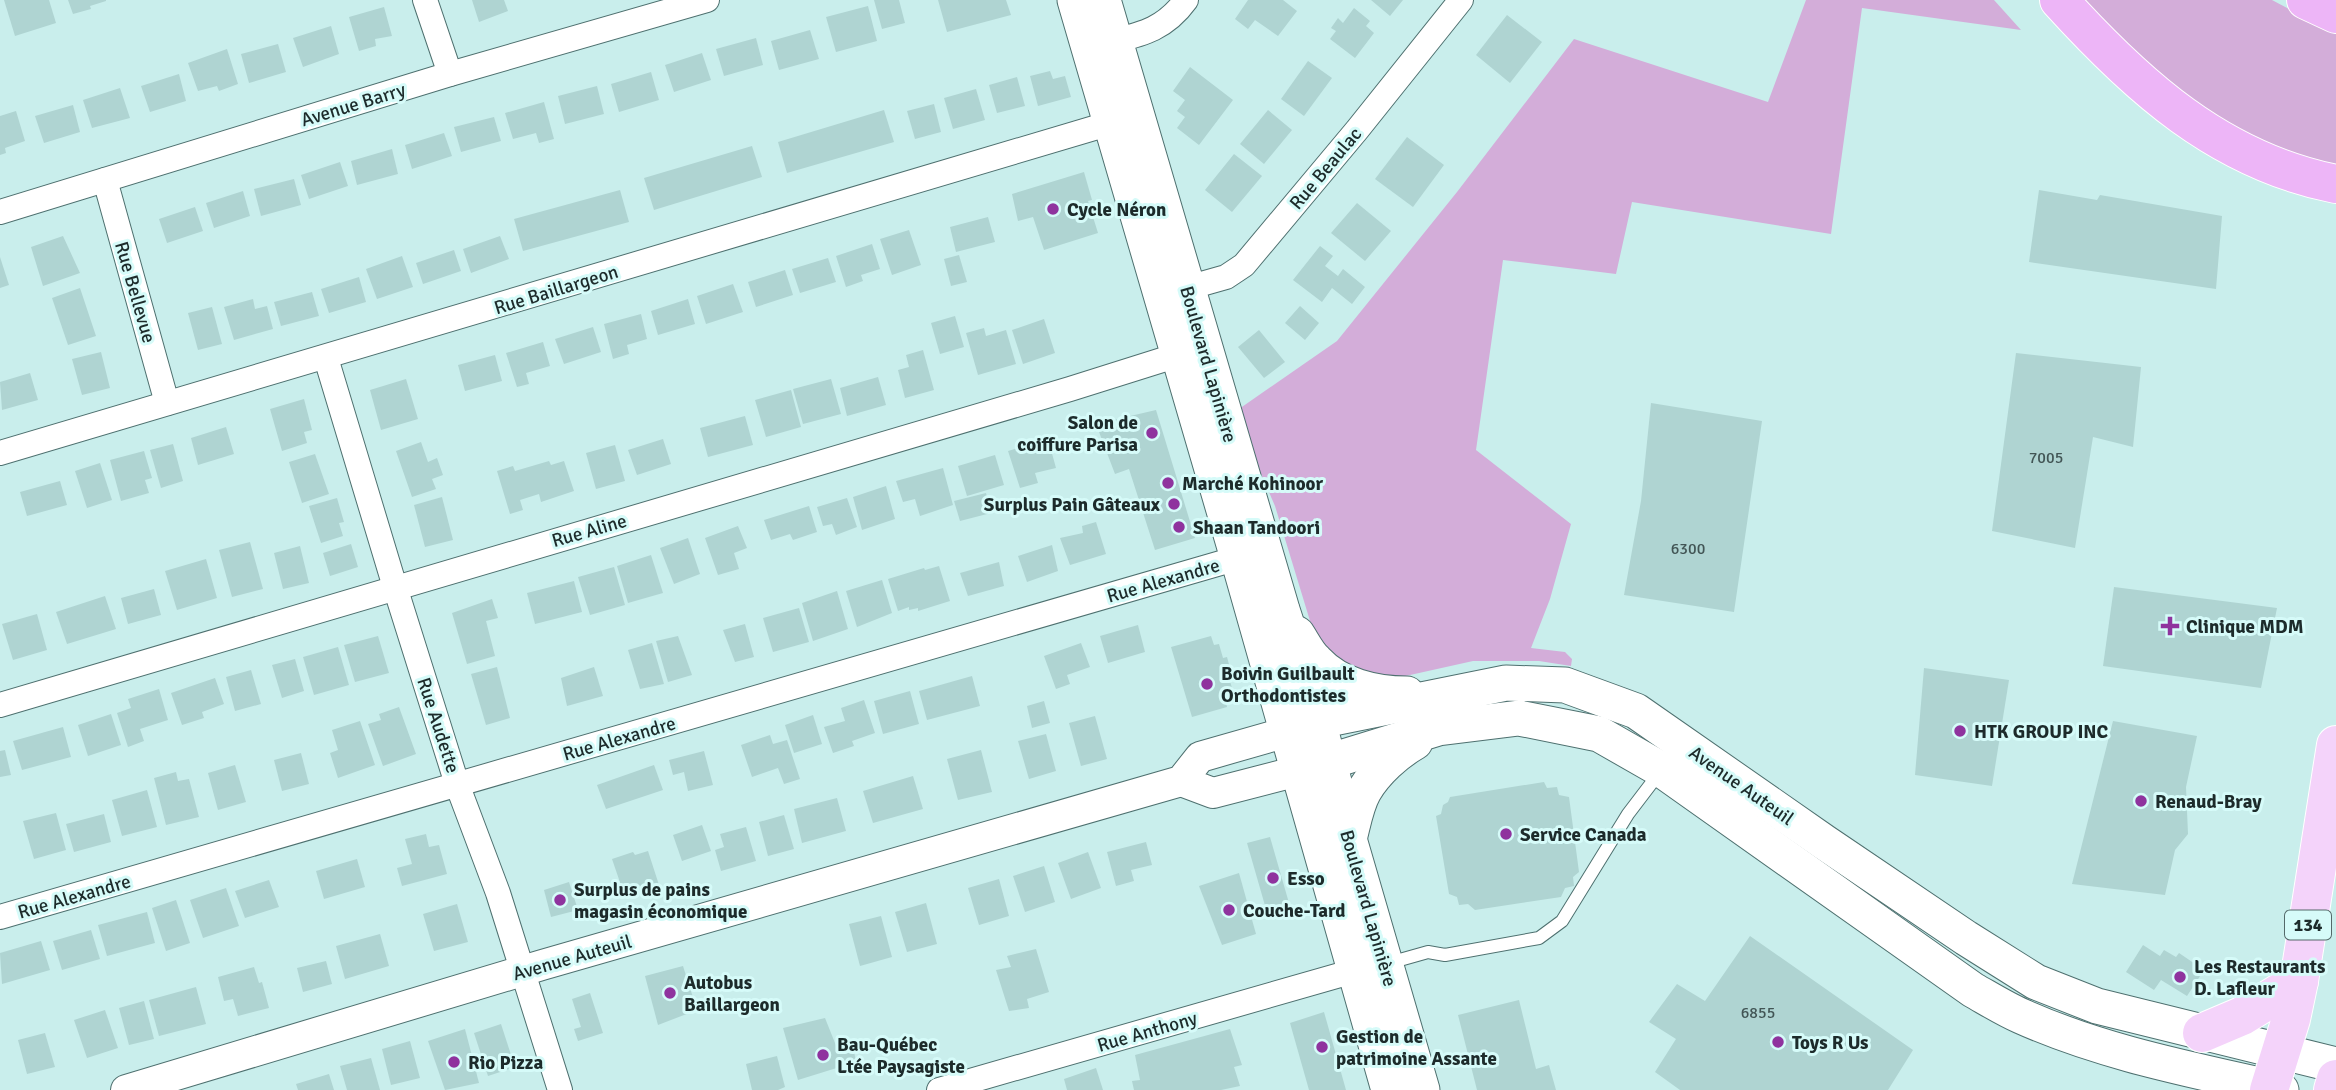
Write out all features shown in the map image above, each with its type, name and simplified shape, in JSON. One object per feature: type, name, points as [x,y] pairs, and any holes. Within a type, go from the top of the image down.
[{"type":"highway","points":[[2059,0],[2112,58],[2171,109],[2209,134],[2253,156],[2334,186]]},
{"type":"highway","points":[[2306,0],[2336,14]]},
{"type":"main road","name":"Boulevard Lapinière","points":[[1075,0],[1102,45],[1174,292],[1178,355],[1238,558],[1302,727],[1370,967],[1422,1090]]},
{"type":"main road","name":"Boulevard Lapinière","points":[[1102,0],[1102,45],[1111,123],[1174,292],[1282,610],[1302,727]]},
{"type":"main road","points":[[1282,610],[1313,659],[1341,680],[1361,688],[1390,694],[1453,694]]},
{"type":"main road","name":"Avenue Auteuil","points":[[1302,727],[1507,683],[1565,685],[1636,710],[1973,990],[2020,1016],[2126,1053],[2275,1080]]},
{"type":"main road","name":"Avenue Auteuil","points":[[1313,767],[1438,729],[1519,718],[1598,734],[2036,982],[2097,1006],[2202,1033],[2275,1080]]},
{"type":"main road","points":[[1349,839],[1363,792],[1376,775],[1401,750],[1438,729]]},
{"type":"main road","name":"134","points":[[2275,1080],[2299,981],[2336,745]]},
{"type":"main road","name":"Boulevard Lapinière","points":[[1313,767],[1349,839],[1389,1090]]},
{"type":"main road","points":[[2202,1033],[2242,1016],[2299,981]]},
{"type":"main road","points":[[2275,1080],[2336,1065]]},
{"type":"main road","points":[[2333,1090],[2336,1079]]},
{"type":"street","points":[[425,0],[450,74]]},
{"type":"street","name":"Avenue Barry","points":[[0,212],[669,5],[707,0]]},
{"type":"street","points":[[1102,45],[1165,23],[1186,0]]},
{"type":"street","name":"Rue Beaulac","points":[[1174,292],[1232,274],[1251,257],[1461,0]]},
{"type":"street","name":"Rue Baillargeon","points":[[0,453],[1111,123]]},
{"type":"street","name":"Rue Bellevue","points":[[104,180],[167,403]]},
{"type":"street","name":"Rue Aline","points":[[0,705],[1178,355]]},
{"type":"street","name":"Rue Audette","points":[[326,358],[457,784],[498,893],[560,1090]]},
{"type":"street","name":"Rue Alexandre","points":[[0,917],[1238,558]]},
{"type":"street","name":"Avenue Auteuil","points":[[126,1090],[522,971],[1181,781],[1200,757],[1302,727]]},
{"type":"street","name":"Avenue Auteuil","points":[[1181,781],[1213,793],[1313,767]]},
{"type":"street","name":"Rue Anthony","points":[[939,1090],[1370,967]]},
{"type":"lane","points":[[1370,967],[1428,952],[1445,955],[1539,938],[1562,920],[1628,814],[1662,770]]},
{"type":"shaded area","points":[[1806,0],[1994,0],[2021,30],[1862,8],[1831,234],[1632,202],[1616,274],[1503,260],[1476,450],[1571,524],[1550,599],[1531,648],[1565,652],[1572,659],[1571,666],[1539,661],[1473,661],[1392,679],[1341,666],[1314,634],[1275,506],[1255,460],[1239,409],[1337,341],[1457,192],[1574,39],[1768,102]]},
{"type":"shaded area","points":[[2074,0],[2272,0],[2336,34],[2336,167],[2298,157],[2219,124]]},
{"type":"building","points":[[4,0],[49,0],[56,23],[15,36]]},
{"type":"building","points":[[68,0],[106,0],[106,1],[73,14]]},
{"type":"building","points":[[472,0],[504,0],[508,11],[479,22]]},
{"type":"building","points":[[874,0],[899,0],[905,23],[882,29]]},
{"type":"building","points":[[938,0],[1006,0],[1011,15],[947,32]]},
{"type":"building","points":[[1248,0],[1283,0],[1297,11],[1278,36],[1255,20],[1248,29],[1235,19]]},
{"type":"building","points":[[1371,0],[1403,0],[1390,16]]},
{"type":"building","points":[[868,6],[877,41],[836,52],[826,17]]},
{"type":"building","points":[[384,7],[392,36],[375,39],[376,46],[359,51],[349,17]]},
{"type":"building","points":[[1354,8],[1370,21],[1366,26],[1374,33],[1355,58],[1330,39],[1336,31],[1331,28],[1338,18],[1343,23]]},
{"type":"building","points":[[1507,15],[1542,42],[1510,83],[1476,55]]},
{"type":"building","points":[[331,26],[339,54],[303,67],[293,38]]},
{"type":"building","points":[[810,30],[819,59],[779,70],[771,41]]},
{"type":"building","points":[[756,38],[763,65],[724,76],[716,49]]},
{"type":"building","points":[[278,44],[286,72],[249,83],[241,54]]},
{"type":"building","points":[[227,49],[238,84],[219,91],[217,86],[198,91],[188,63]]},
{"type":"building","points":[[702,53],[711,80],[674,92],[665,65]]},
{"type":"building","points":[[1308,61],[1332,78],[1304,116],[1281,99]]},
{"type":"building","points":[[1190,67],[1233,100],[1199,145],[1177,128],[1185,117],[1177,111],[1185,100],[1173,91]]},
{"type":"building","points":[[1050,71],[1053,79],[1065,76],[1071,97],[1038,106],[1030,76]]},
{"type":"building","points":[[651,72],[659,100],[619,112],[611,84]]},
{"type":"building","points":[[179,74],[186,101],[150,112],[141,86]]},
{"type":"building","points":[[1017,77],[1025,106],[997,113],[989,85]]},
{"type":"building","points":[[597,86],[604,114],[565,124],[558,96]]},
{"type":"building","points":[[120,88],[130,118],[92,128],[83,100]]},
{"type":"building","points":[[976,89],[985,120],[953,129],[944,98]]},
{"type":"building","points":[[544,102],[554,139],[539,143],[536,133],[513,139],[505,113]]},
{"type":"building","points":[[934,104],[941,132],[915,139],[907,111]]},
{"type":"building","points":[[73,105],[80,132],[44,143],[35,116]]},
{"type":"building","points":[[884,110],[894,142],[787,173],[778,142]]},
{"type":"building","points":[[1268,110],[1292,130],[1264,164],[1240,144]]},
{"type":"building","points":[[16,111],[25,141],[5,148],[6,153],[0,155],[0,116]]},
{"type":"building","points":[[494,117],[501,141],[461,152],[454,127]]},
{"type":"building","points":[[444,133],[452,156],[412,169],[405,145]]},
{"type":"building","points":[[1407,137],[1444,165],[1413,207],[1375,179]]},
{"type":"building","points":[[752,146],[762,177],[654,210],[644,178]]},
{"type":"building","points":[[392,149],[398,174],[357,185],[351,161]]},
{"type":"building","points":[[1234,154],[1262,176],[1232,212],[1205,190]]},
{"type":"building","points":[[340,162],[348,186],[309,199],[301,175]]},
{"type":"building","name":"Cycle Néron","points":[[1084,172],[1092,200],[1088,201],[1098,233],[1044,250],[1033,217],[1018,221],[1012,194]]},
{"type":"building","points":[[294,179],[301,205],[261,216],[254,189]]},
{"type":"building","points":[[620,190],[629,222],[523,251],[514,219]]},
{"type":"building","points":[[2039,190],[2097,200],[2100,195],[2222,216],[2216,289],[2029,262]]},
{"type":"building","points":[[243,191],[250,216],[214,228],[206,203]]},
{"type":"building","points":[[1357,203],[1391,231],[1365,261],[1331,233]]},
{"type":"building","points":[[195,207],[203,231],[167,243],[159,219]]},
{"type":"building","points":[[988,217],[995,242],[956,252],[950,227]]},
{"type":"building","points":[[909,230],[921,265],[892,275],[880,239]]},
{"type":"building","points":[[63,236],[80,273],[43,286],[31,247]]},
{"type":"building","points":[[500,236],[509,259],[471,273],[463,249]]},
{"type":"building","points":[[872,244],[880,269],[861,275],[863,281],[846,287],[836,256]]},
{"type":"building","points":[[1320,246],[1333,256],[1325,266],[1338,276],[1343,269],[1365,287],[1352,304],[1332,288],[1322,302],[1293,280]]},
{"type":"building","points":[[454,250],[461,271],[423,284],[416,263]]},
{"type":"building","points":[[959,255],[967,282],[951,286],[944,259]]},
{"type":"building","points":[[402,256],[413,287],[377,299],[366,269]]},
{"type":"building","points":[[0,257],[9,285],[0,288]]},
{"type":"building","points":[[828,258],[836,282],[800,293],[792,269]]},
{"type":"building","points":[[785,270],[793,295],[756,307],[748,282]]},
{"type":"building","points":[[359,277],[366,302],[329,313],[321,289]]},
{"type":"building","points":[[733,284],[743,312],[706,324],[697,296]]},
{"type":"building","points":[[80,288],[96,336],[68,345],[52,298]]},
{"type":"building","points":[[312,292],[319,316],[281,326],[274,302]]},
{"type":"building","points":[[253,299],[255,309],[267,306],[273,329],[234,340],[224,307]]},
{"type":"building","points":[[688,299],[695,324],[658,335],[651,311]]},
{"type":"building","points":[[1300,306],[1319,323],[1305,340],[1285,323]]},
{"type":"building","points":[[212,307],[222,344],[198,350],[188,313]]},
{"type":"building","points":[[641,314],[647,339],[627,345],[629,354],[613,359],[604,324]]},
{"type":"building","points":[[955,316],[964,347],[940,354],[931,323]]},
{"type":"building","points":[[1044,319],[1055,353],[1023,364],[1012,330]]},
{"type":"building","points":[[593,327],[601,352],[564,364],[555,339]]},
{"type":"building","points":[[984,328],[986,336],[1006,330],[1016,364],[978,375],[966,333]]},
{"type":"building","points":[[1259,330],[1285,362],[1264,378],[1238,347]]},
{"type":"building","points":[[543,342],[550,366],[526,373],[529,384],[517,387],[506,353]]},
{"type":"building","points":[[923,350],[934,390],[905,398],[898,370],[909,367],[906,355]]},
{"type":"building","points":[[101,352],[110,388],[82,395],[72,359]]},
{"type":"building","points":[[2016,353],[2141,367],[2133,447],[2093,437],[2075,548],[1992,531]]},
{"type":"building","points":[[495,355],[502,381],[465,391],[458,365]]},
{"type":"building","points":[[30,373],[38,400],[2,410],[0,382]]},
{"type":"building","points":[[878,377],[886,405],[847,416],[840,388]]},
{"type":"building","points":[[406,379],[418,419],[381,430],[370,390]]},
{"type":"building","points":[[831,379],[841,414],[803,424],[793,389]]},
{"type":"building","points":[[791,390],[801,427],[766,437],[755,400]]},
{"type":"building","points":[[304,399],[312,430],[304,432],[307,443],[282,451],[270,409]]},
{"type":"building","points":[[1651,403],[1762,421],[1734,612],[1624,595],[1641,501]]},
{"type":"building","points":[[1156,410],[1195,538],[1155,550],[1129,469],[1115,474],[1096,424]]},
{"type":"building","points":[[745,416],[753,445],[708,457],[700,428]]},
{"type":"building","points":[[226,427],[234,454],[198,465],[191,438]]},
{"type":"building","points":[[663,439],[671,464],[637,475],[628,450]]},
{"type":"building","points":[[1048,439],[1056,468],[1035,473],[1038,483],[1020,488],[1008,451]]},
{"type":"building","points":[[421,442],[428,462],[437,458],[443,475],[432,479],[436,489],[412,497],[396,451]]},
{"type":"building","points":[[173,444],[183,481],[161,488],[150,450]]},
{"type":"building","points":[[615,445],[625,481],[596,489],[586,453]]},
{"type":"building","points":[[144,451],[152,478],[145,480],[149,493],[121,501],[110,460]]},
{"type":"building","points":[[315,454],[329,494],[302,503],[289,462]]},
{"type":"building","points":[[995,455],[1004,485],[967,496],[958,466]]},
{"type":"building","points":[[549,461],[551,465],[564,461],[574,491],[541,502],[539,494],[520,500],[523,510],[510,514],[497,471],[513,466],[515,471]]},
{"type":"building","points":[[100,463],[112,500],[87,508],[75,471]]},
{"type":"building","points":[[943,468],[953,505],[920,516],[915,499],[903,502],[896,481]]},
{"type":"building","points":[[60,481],[67,505],[27,516],[20,492]]},
{"type":"building","points":[[886,486],[895,519],[862,530],[853,497]]},
{"type":"building","points":[[986,493],[991,513],[960,521],[954,501]]},
{"type":"building","points":[[442,497],[453,540],[425,547],[414,505]]},
{"type":"building","points":[[337,498],[344,522],[339,523],[343,536],[321,543],[309,506]]},
{"type":"building","points":[[847,498],[857,527],[836,535],[832,524],[823,526],[817,507]]},
{"type":"building","points":[[809,506],[817,532],[793,540],[790,534],[771,540],[764,520]]},
{"type":"building","points":[[1096,522],[1106,554],[1070,565],[1060,538],[1083,533],[1082,526]]},
{"type":"building","points":[[738,526],[747,548],[734,553],[739,569],[718,575],[705,538]]},
{"type":"building","points":[[688,538],[700,574],[674,584],[660,548]]},
{"type":"building","points":[[250,542],[263,589],[232,597],[219,550]]},
{"type":"building","points":[[351,544],[358,567],[330,576],[323,553]]},
{"type":"building","points":[[1052,545],[1058,571],[1027,582],[1018,556]]},
{"type":"building","points":[[300,546],[309,583],[283,589],[274,553]]},
{"type":"building","points":[[651,555],[663,593],[628,603],[617,566]]},
{"type":"building","points":[[206,559],[217,598],[177,610],[165,571]]},
{"type":"building","points":[[999,562],[1004,586],[968,596],[960,573]]},
{"type":"building","points":[[939,566],[950,601],[918,611],[918,608],[909,610],[909,607],[898,611],[888,579]]},
{"type":"building","points":[[614,567],[625,605],[590,615],[578,577]]},
{"type":"building","points":[[882,580],[892,613],[857,627],[846,591]]},
{"type":"building","points":[[574,581],[582,612],[535,624],[527,593]]},
{"type":"building","points":[[2114,587],[2277,608],[2261,688],[2103,666]]},
{"type":"building","points":[[154,589],[161,615],[128,624],[121,598]]},
{"type":"building","points":[[837,591],[848,629],[813,641],[802,603]]},
{"type":"building","points":[[105,596],[116,629],[67,644],[56,612]]},
{"type":"building","points":[[492,599],[498,618],[486,621],[495,656],[467,664],[452,613]]},
{"type":"building","points":[[799,608],[809,642],[773,652],[763,618]]},
{"type":"building","points":[[37,614],[47,650],[13,660],[2,624]]},
{"type":"building","points":[[745,624],[754,657],[735,662],[723,630]]},
{"type":"building","points":[[1138,625],[1145,652],[1108,663],[1100,636]]},
{"type":"building","points":[[378,636],[389,673],[355,682],[344,645]]},
{"type":"building","points":[[678,636],[692,675],[668,682],[656,641]]},
{"type":"building","name":"Boivin Guilbault Orthodontistes","points":[[1211,636],[1214,645],[1219,644],[1223,658],[1227,657],[1234,695],[1225,698],[1227,707],[1192,717],[1171,647]]},
{"type":"building","points":[[652,643],[664,684],[640,689],[628,650]]},
{"type":"building","points":[[1081,643],[1090,667],[1067,675],[1070,684],[1056,689],[1044,656]]},
{"type":"building","points":[[338,647],[349,685],[314,695],[303,657]]},
{"type":"building","points":[[295,659],[304,691],[282,698],[272,665]]},
{"type":"building","points":[[497,667],[510,718],[486,725],[471,674]]},
{"type":"building","points":[[594,667],[603,696],[567,706],[561,678]]},
{"type":"building","points":[[1924,668],[2009,680],[1992,786],[1915,775]]},
{"type":"building","points":[[251,670],[261,704],[235,711],[226,677]]},
{"type":"building","points":[[972,676],[980,706],[927,720],[919,691]]},
{"type":"building","points":[[215,678],[224,704],[202,712],[204,718],[182,725],[171,693]]},
{"type":"building","points":[[159,689],[168,720],[140,729],[144,741],[128,747],[117,713],[131,708],[128,699]]},
{"type":"building","points":[[910,691],[919,724],[883,734],[874,701]]},
{"type":"building","points":[[864,700],[875,733],[852,741],[854,746],[833,753],[824,727],[845,721],[841,708]]},
{"type":"building","points":[[1044,701],[1050,723],[1032,728],[1027,706]]},
{"type":"building","points":[[399,707],[416,754],[383,766],[368,724],[381,720],[379,714]]},
{"type":"building","points":[[111,714],[121,745],[88,756],[78,725]]},
{"type":"building","points":[[813,715],[822,744],[794,753],[785,725]]},
{"type":"building","points":[[1095,716],[1107,759],[1081,766],[1069,723]]},
{"type":"building","points":[[360,721],[375,765],[338,778],[330,753],[338,750],[332,730]]},
{"type":"building","points":[[2113,721],[2197,736],[2186,787],[2188,834],[2175,850],[2165,895],[2072,884]]},
{"type":"building","points":[[63,727],[71,757],[22,770],[13,741]]},
{"type":"building","points":[[1046,734],[1056,771],[1029,779],[1018,741]]},
{"type":"building","points":[[770,735],[773,744],[787,740],[800,779],[784,784],[778,768],[752,777],[741,745]]},
{"type":"building","points":[[5,750],[11,775],[0,777],[0,751]]},
{"type":"building","points":[[981,750],[992,792],[958,800],[947,759]]},
{"type":"building","points":[[704,751],[713,785],[688,791],[684,772],[673,775],[669,760]]},
{"type":"building","points":[[301,753],[309,784],[282,791],[274,760]]},
{"type":"building","points":[[235,765],[246,802],[218,810],[208,773]]},
{"type":"building","points":[[654,765],[663,790],[606,809],[597,785]]},
{"type":"building","points":[[176,772],[178,781],[189,779],[199,817],[166,825],[154,778]]},
{"type":"building","points":[[913,776],[923,809],[873,823],[863,791]]},
{"type":"building","name":"Service Canada","points":[[1544,782],[1547,788],[1557,787],[1559,795],[1569,797],[1579,872],[1573,877],[1574,886],[1565,888],[1561,897],[1475,910],[1468,904],[1459,905],[1457,897],[1449,894],[1436,816],[1441,814],[1443,805],[1450,797]]},
{"type":"building","points":[[147,790],[157,827],[122,836],[112,800]]},
{"type":"building","points":[[837,798],[846,831],[802,843],[794,809]]},
{"type":"building","points":[[56,813],[66,850],[34,859],[23,821]]},
{"type":"building","points":[[104,814],[111,842],[74,852],[66,824]]},
{"type":"building","points":[[784,815],[794,849],[768,856],[759,822]]},
{"type":"building","points":[[702,825],[711,851],[682,861],[673,835]]},
{"type":"building","points":[[746,827],[756,861],[721,871],[715,850],[724,847],[720,834]]},
{"type":"building","points":[[426,834],[429,847],[439,845],[447,874],[402,886],[397,868],[412,864],[405,839]]},
{"type":"building","points":[[1270,837],[1291,910],[1268,916],[1247,843]]},
{"type":"building","points":[[1146,842],[1152,865],[1131,870],[1134,881],[1116,886],[1107,852]]},
{"type":"building","points":[[648,851],[659,885],[625,897],[612,859],[633,852],[635,855]]},
{"type":"building","points":[[1088,852],[1101,888],[1071,899],[1058,863]]},
{"type":"building","points":[[357,859],[365,887],[324,899],[316,871]]},
{"type":"building","points":[[1044,866],[1055,902],[1025,912],[1013,876]]},
{"type":"building","name":"Couche-Tard","points":[[1239,873],[1256,934],[1222,945],[1199,886]]},
{"type":"building","points":[[999,879],[1009,916],[979,925],[968,888]]},
{"type":"building","points":[[269,880],[279,907],[245,918],[235,891]]},
{"type":"building","name":"Surplus de pains magasin économique","points":[[569,882],[578,910],[551,917],[544,890]]},
{"type":"building","points":[[226,888],[239,926],[203,938],[190,900]]},
{"type":"building","points":[[176,900],[190,943],[166,951],[152,908]]},
{"type":"building","points":[[926,903],[937,944],[907,952],[895,912]]},
{"type":"building","points":[[457,904],[468,942],[434,951],[423,914]]},
{"type":"building","points":[[147,912],[155,943],[107,956],[98,925]]},
{"type":"building","points":[[881,916],[892,957],[860,966],[849,924]]},
{"type":"building","points":[[91,930],[100,959],[62,970],[53,941]]},
{"type":"building","points":[[380,934],[389,966],[345,979],[336,946]]},
{"type":"building","points":[[1750,936],[1913,1050],[1888,1090],[1680,1090],[1655,1072],[1676,1039],[1649,1022],[1677,984],[1705,1001]]},
{"type":"building","points":[[41,941],[50,970],[2,984],[0,953]]},
{"type":"building","points":[[2143,945],[2160,956],[2164,950],[2176,957],[2179,953],[2204,970],[2187,996],[2161,980],[2154,990],[2126,972]]},
{"type":"building","points":[[1036,949],[1049,992],[1027,999],[1029,1008],[1009,1011],[996,970],[1011,967],[1007,956]]},
{"type":"building","points":[[326,961],[332,984],[303,992],[297,968]]},
{"type":"building","name":"Autobus Baillargeon","points":[[683,966],[697,1010],[658,1025],[645,976]]},
{"type":"building","points":[[254,967],[259,983],[262,982],[269,1008],[238,1016],[233,999],[224,1001],[218,977]]},
{"type":"building","points":[[196,987],[206,1024],[159,1036],[149,1000]]},
{"type":"building","points":[[590,993],[603,1033],[578,1041],[574,1029],[581,1027],[572,999]]},
{"type":"building","points":[[1519,1000],[1536,1069],[1549,1065],[1556,1090],[1477,1090],[1458,1015]]},
{"type":"building","points":[[144,1001],[154,1039],[129,1045],[119,1008]]},
{"type":"building","points":[[105,1010],[118,1048],[87,1058],[74,1020]]},
{"type":"building","points":[[1324,1012],[1346,1090],[1309,1090],[1290,1023]]},
{"type":"building","name":"Bau-Québec Ltée Paysagiste","points":[[825,1018],[837,1048],[853,1046],[856,1062],[798,1080],[783,1028]]},
{"type":"building","points":[[501,1024],[515,1067],[488,1076],[474,1033]]},
{"type":"building","name":"Rio Pizza","points":[[465,1029],[479,1083],[445,1090],[428,1041]]},
{"type":"building","points":[[1230,1029],[1242,1065],[1234,1067],[1240,1086],[1221,1090],[1134,1090],[1132,1081],[1140,1080],[1135,1055]]},
{"type":"building","points":[[45,1033],[55,1067],[27,1074],[18,1040]]},
{"type":"building","points":[[410,1041],[420,1078],[391,1085],[382,1049]]},
{"type":"building","points":[[777,1056],[785,1087],[778,1090],[752,1090],[746,1064]]},
{"type":"building","points":[[371,1058],[380,1090],[347,1090],[340,1066]]},
{"type":"building","points":[[1096,1068],[1103,1090],[1067,1090],[1064,1079]]},
{"type":"building","points":[[329,1074],[334,1090],[298,1090],[296,1084]]},
{"type":"place","name":"Cycle Néron","points":[[1053,209]]},
{"type":"place","name":"Salon de coiffure Parisa","points":[[1152,433]]},
{"type":"place","name":"Marché Kohinoor","points":[[1168,483]]},
{"type":"place","name":"Surplus Pain Gâteaux","points":[[1174,504]]},
{"type":"place","name":"Shaan Tandoori","points":[[1179,527]]},
{"type":"place","name":"Clinique MDM","points":[[2170,626]]},
{"type":"place","name":"Boivin Guilbault Orthodontistes","points":[[1207,684]]},
{"type":"place","name":"HTK GROUP INC","points":[[1960,731]]},
{"type":"place","name":"Renaud-Bray","points":[[2141,801]]},
{"type":"place","name":"Service Canada","points":[[1506,834]]},
{"type":"place","name":"Esso","points":[[1273,878]]},
{"type":"place","name":"Surplus de pains magasin économique","points":[[560,900]]},
{"type":"place","name":"Couche-Tard","points":[[1229,910]]},
{"type":"place","name":"Les Restaurants D. Lafleur","points":[[2180,977]]},
{"type":"place","name":"Autobus Baillargeon","points":[[670,993]]},
{"type":"place","name":"Toys R Us","points":[[1778,1042]]},
{"type":"place","name":"Gestion de patrimoine Assante","points":[[1322,1047]]},
{"type":"place","name":"Bau-Québec Ltée Paysagiste","points":[[823,1055]]},
{"type":"place","name":"Rio Pizza","points":[[454,1062]]}]
